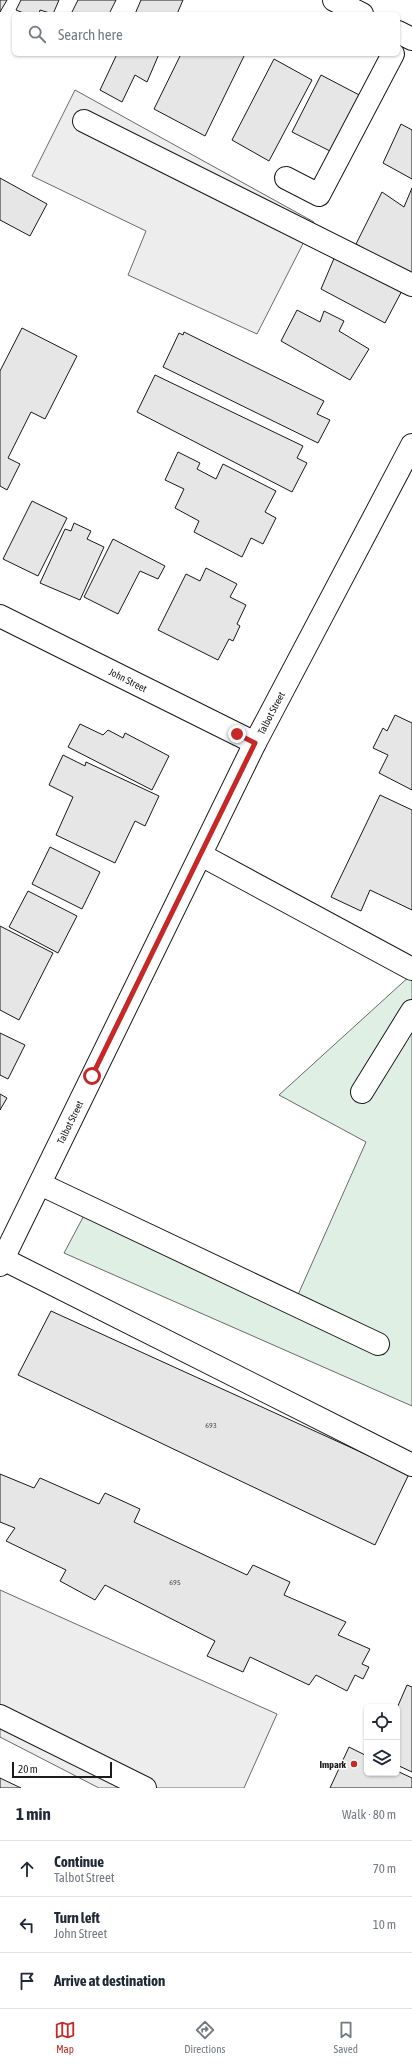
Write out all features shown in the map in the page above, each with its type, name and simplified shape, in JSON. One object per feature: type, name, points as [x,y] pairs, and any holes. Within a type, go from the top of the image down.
[{"type":"street","points":[[334,0],[358,12]]},
{"type":"street","points":[[286,178],[319,195],[392,56]]},
{"type":"street","points":[[84,121],[412,285]]},
{"type":"street","name":"Talbot Street","points":[[3,1251],[40,1184],[255,743],[412,446]]},
{"type":"street","name":"John Street","points":[[0,616],[255,743]]},
{"type":"street","points":[[200,855],[412,969]]},
{"type":"street","points":[[362,1092],[412,1012]]},
{"type":"street","points":[[40,1184],[378,1344]]},
{"type":"street","points":[[3,1251],[412,1465]]},
{"type":"street","points":[[0,1716],[145,1788]]},
{"type":"green space","points":[[412,974],[412,1406],[64,1253],[88,1208],[297,1297],[366,1142],[279,1095]]},
{"type":"shaded area","points":[[75,90],[314,222],[257,334],[128,275],[146,231],[32,176]]},
{"type":"shaded area","points":[[0,1590],[277,1714],[244,1788],[99,1788],[0,1737]]},
{"type":"building","points":[[0,0],[7,0],[0,12]]},
{"type":"building","points":[[21,0],[59,0],[54,12],[40,10],[40,12],[21,12],[16,10]]},
{"type":"building","points":[[78,0],[116,0],[110,12],[72,12]]},
{"type":"building","points":[[141,0],[183,0],[178,12],[136,12]]},
{"type":"building","points":[[116,56],[158,56],[147,82],[135,75],[122,102],[100,90]]},
{"type":"building","points":[[180,56],[244,56],[205,136],[154,109]]},
{"type":"building","points":[[274,59],[312,80],[269,161],[232,140]]},
{"type":"building","points":[[321,75],[365,98],[334,153],[292,132]]},
{"type":"building","points":[[401,124],[412,130],[412,179],[383,163]]},
{"type":"building","points":[[0,178],[47,204],[30,236],[0,220]]},
{"type":"building","points":[[412,188],[412,276],[356,244],[382,192],[404,207]]},
{"type":"building","points":[[338,249],[405,285],[385,323],[321,289]]},
{"type":"building","points":[[297,310],[320,322],[324,311],[344,321],[339,331],[369,349],[350,380],[281,341]]},
{"type":"building","points":[[22,328],[77,356],[45,419],[31,412],[8,458],[20,464],[7,490],[0,486],[0,371]]},
{"type":"building","points":[[184,332],[324,401],[317,414],[330,420],[318,443],[163,367],[179,333],[183,335]]},
{"type":"building","points":[[155,375],[303,446],[297,458],[307,463],[292,492],[137,412]]},
{"type":"building","points":[[178,452],[200,463],[197,469],[216,479],[223,464],[276,491],[265,512],[276,518],[263,544],[251,538],[242,557],[194,532],[199,521],[175,508],[184,489],[165,480]]},
{"type":"building","points":[[32,501],[67,518],[38,576],[3,559]]},
{"type":"building","points":[[74,523],[91,531],[87,539],[104,547],[80,600],[40,583],[65,529],[71,531]]},
{"type":"building","points":[[113,539],[165,566],[158,579],[140,571],[118,614],[84,597]]},
{"type":"building","points":[[206,568],[237,584],[230,597],[246,605],[237,624],[240,626],[233,641],[229,639],[218,660],[158,630],[186,574],[200,581]]},
{"type":"building","points":[[395,715],[412,723],[412,790],[379,773],[388,755],[373,748],[383,728],[387,731]]},
{"type":"building","points":[[80,724],[103,735],[108,730],[123,738],[125,733],[169,756],[152,790],[68,747]]},
{"type":"building","points":[[63,755],[85,766],[86,762],[159,796],[145,826],[135,821],[115,863],[56,835],[73,797],[49,785]]},
{"type":"building","points":[[380,795],[412,810],[412,910],[370,890],[361,911],[331,897]]},
{"type":"building","points":[[50,847],[100,872],[82,909],[32,884]]},
{"type":"building","points":[[28,891],[77,916],[58,953],[9,927]]},
{"type":"building","points":[[0,926],[53,953],[19,1020],[0,1010]]},
{"type":"building","points":[[0,1033],[25,1045],[8,1079],[0,1075]]},
{"type":"building","points":[[0,1094],[7,1098],[0,1110]]},
{"type":"building","points":[[51,1311],[409,1474],[375,1545],[18,1375]]},
{"type":"building","points":[[0,1474],[34,1488],[40,1478],[99,1504],[105,1493],[140,1509],[134,1522],[247,1575],[253,1565],[290,1582],[284,1595],[346,1622],[338,1635],[370,1649],[362,1664],[369,1667],[363,1679],[355,1675],[347,1691],[316,1675],[309,1685],[250,1657],[243,1672],[207,1656],[215,1641],[105,1585],[95,1600],[60,1581],[66,1570],[6,1541],[15,1528],[0,1522]]},
{"type":"building","points":[[407,1685],[412,1687],[412,1772],[400,1766],[400,1704],[399,1704]]},
{"type":"building","name":"Impark","points":[[349,1747],[364,1754],[364,1776],[400,1776],[400,1772],[412,1778],[412,1788],[330,1788]]},
{"type":"building","points":[[0,1778],[21,1788],[0,1788]]},
{"type":"place","name":"Impark","points":[[354,1764]]},
{"type":"route","points":[[92,1076],[255,743],[237,734]]}]
